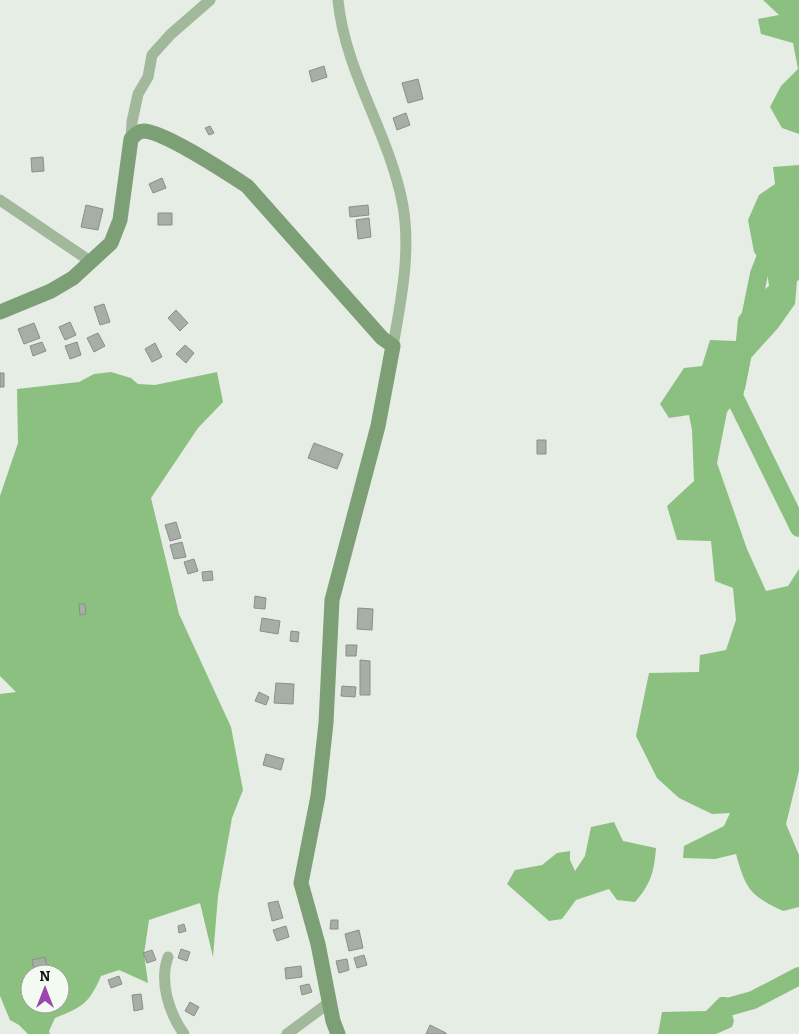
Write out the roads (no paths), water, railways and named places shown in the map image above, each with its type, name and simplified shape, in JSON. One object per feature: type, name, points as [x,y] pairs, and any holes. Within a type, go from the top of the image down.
[{"type":"street","points":[[0,312],[51,291],[73,278],[111,243],[120,220],[132,122],[138,94],[148,77],[152,55],[171,34],[210,0]]},
{"type":"street","points":[[338,0],[346,46],[386,149],[402,205],[406,235],[405,265],[378,426],[332,600],[326,724],[316,806],[302,871],[303,896],[318,944],[338,1034]]},
{"type":"street","points":[[131,140],[136,134],[144,131],[155,135],[219,168],[247,186],[382,338],[392,346]]},
{"type":"street","points":[[0,200],[90,261]]},
{"type":"street","points":[[168,957],[164,977],[168,1001],[173,1019],[184,1034]]},
{"type":"street","points":[[287,1034],[330,1002]]},
{"type":"waterway","points":[[799,193],[780,220],[759,274],[734,396],[799,528]]},
{"type":"waterway","points":[[799,608],[788,621],[799,657]]},
{"type":"waterway","points":[[700,1034],[721,1009],[753,1000],[799,976]]}]
